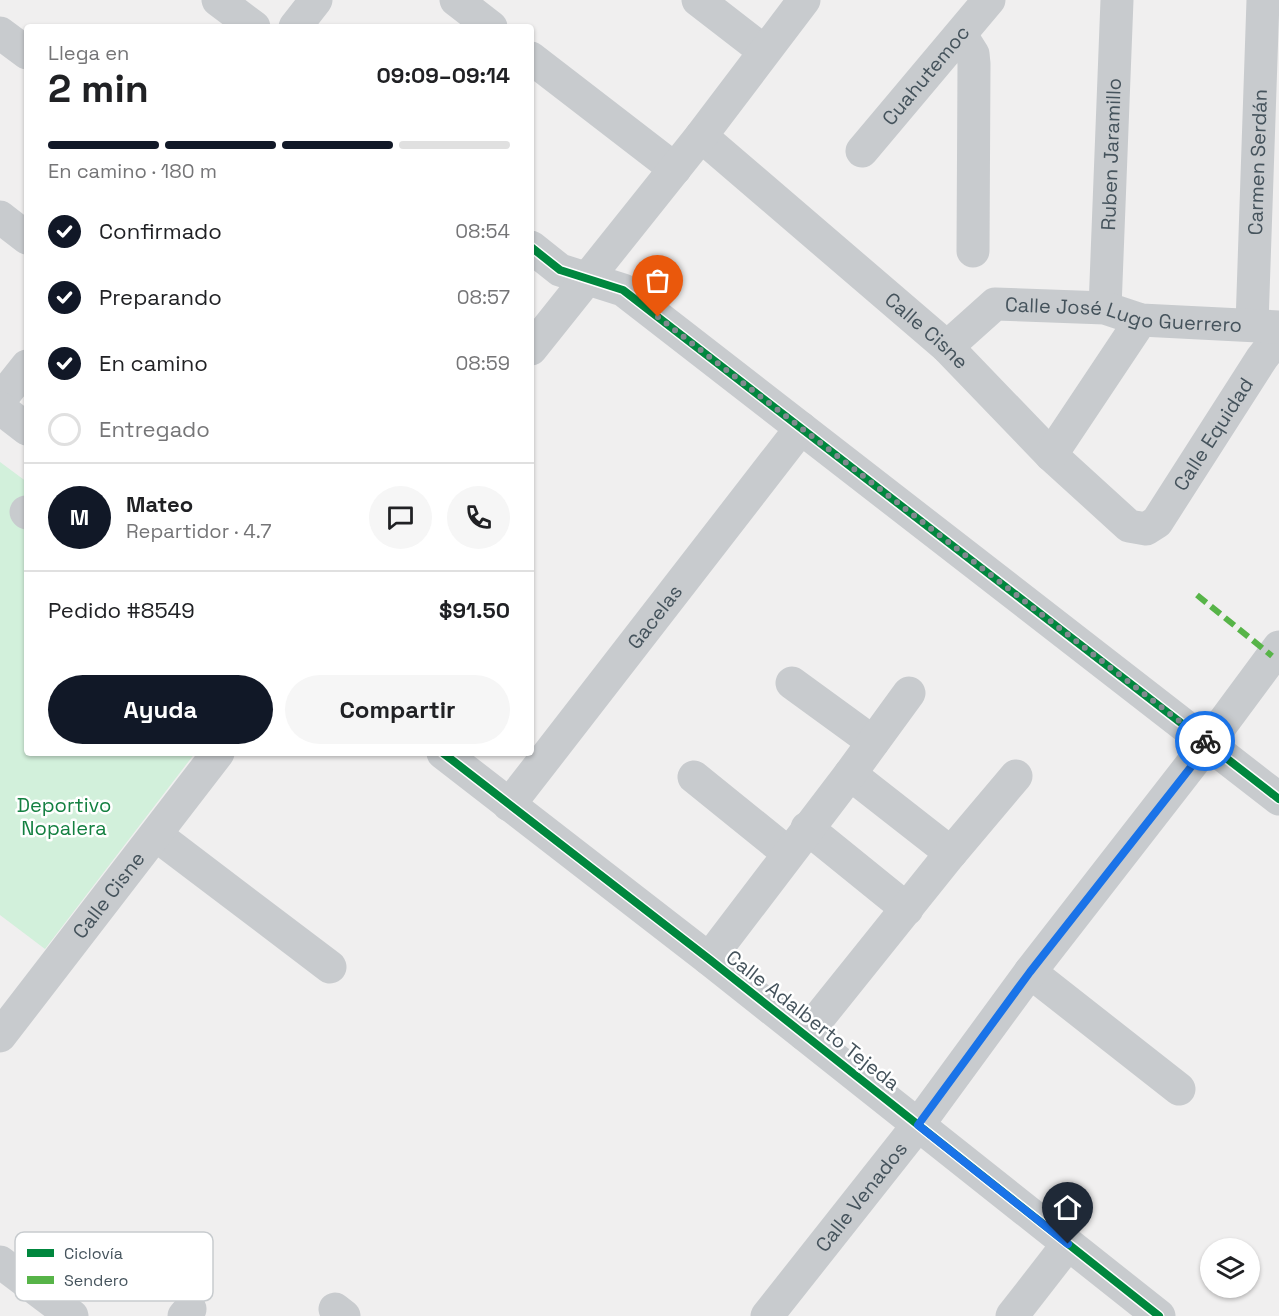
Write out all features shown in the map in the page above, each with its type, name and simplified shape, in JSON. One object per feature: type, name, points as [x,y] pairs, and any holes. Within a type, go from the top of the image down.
[{"type":"street","points":[[218,0],[250,24]]},
{"type":"street","points":[[297,24],[316,0]]},
{"type":"street","points":[[456,0],[487,24]]},
{"type":"street","points":[[698,0],[765,51]]},
{"type":"street","points":[[534,345],[701,136],[804,0]]},
{"type":"street","name":"Cuahutemoc","points":[[862,152],[989,0]]},
{"type":"street","name":"Ruben Jaramillo","points":[[1105,308],[1117,0]]},
{"type":"street","name":"Carmen Serdán","points":[[1263,0],[1270,342]]},
{"type":"street","points":[[0,33],[24,51]]},
{"type":"street","points":[[961,35],[973,54],[974,64],[973,250]]},
{"type":"street","points":[[534,60],[675,169]]},
{"type":"street","name":"Calle Cisne","points":[[701,136],[947,347],[1051,455],[1129,526],[1146,529]]},
{"type":"street","points":[[0,218],[24,236]]},
{"type":"street","points":[[534,249],[560,270],[623,290],[1279,800]]},
{"type":"street","name":"Calle José Lugo Guerrero","points":[[947,347],[995,304],[1105,308],[1141,320],[1270,342]]},
{"type":"street","points":[[1051,455],[1141,320]]},
{"type":"street","name":"Calle Equidad","points":[[1146,529],[1157,522],[1270,342]]},
{"type":"street","points":[[0,400],[24,370]]},
{"type":"street","points":[[0,408],[24,427]]},
{"type":"street","name":"Gacelas","points":[[509,805],[801,428]]},
{"type":"street","name":"Calle Venados","points":[[767,1316],[918,1125],[1030,972],[1209,744],[1279,647]]},
{"type":"street","points":[[792,682],[873,742]]},
{"type":"street","points":[[709,959],[909,693]]},
{"type":"street","name":"Calle Cisne","points":[[0,1036],[216,756]]},
{"type":"street","name":"Calle Adalberto Tejeda","points":[[447,756],[709,959],[1160,1316]]},
{"type":"street","points":[[850,774],[951,853]]},
{"type":"street","points":[[805,1035],[1016,776]]},
{"type":"street","points":[[694,777],[907,909]]},
{"type":"street","points":[[156,835],[330,967]]},
{"type":"street","points":[[1030,972],[1179,1089]]},
{"type":"street","points":[[1012,1316],[1068,1244]]},
{"type":"street","points":[[0,1262],[15,1273]]},
{"type":"street","points":[[52,1301],[72,1316]]},
{"type":"green space","name":"Deportivo Nopalera","points":[[0,462],[24,480],[24,756],[193,756],[45,949],[0,915]]},
{"type":"marked path","points":[[1197,595],[1272,656]]},
{"type":"cycle path","points":[[534,249],[560,270],[623,290],[1279,799]]},
{"type":"cycle path","points":[[447,756],[709,959],[1159,1316]]},
{"type":"way so far","points":[[658,317],[1205,741]]},
{"type":"route","points":[[1068,1244],[918,1125],[1030,972],[1209,744],[1205,741]]}]
